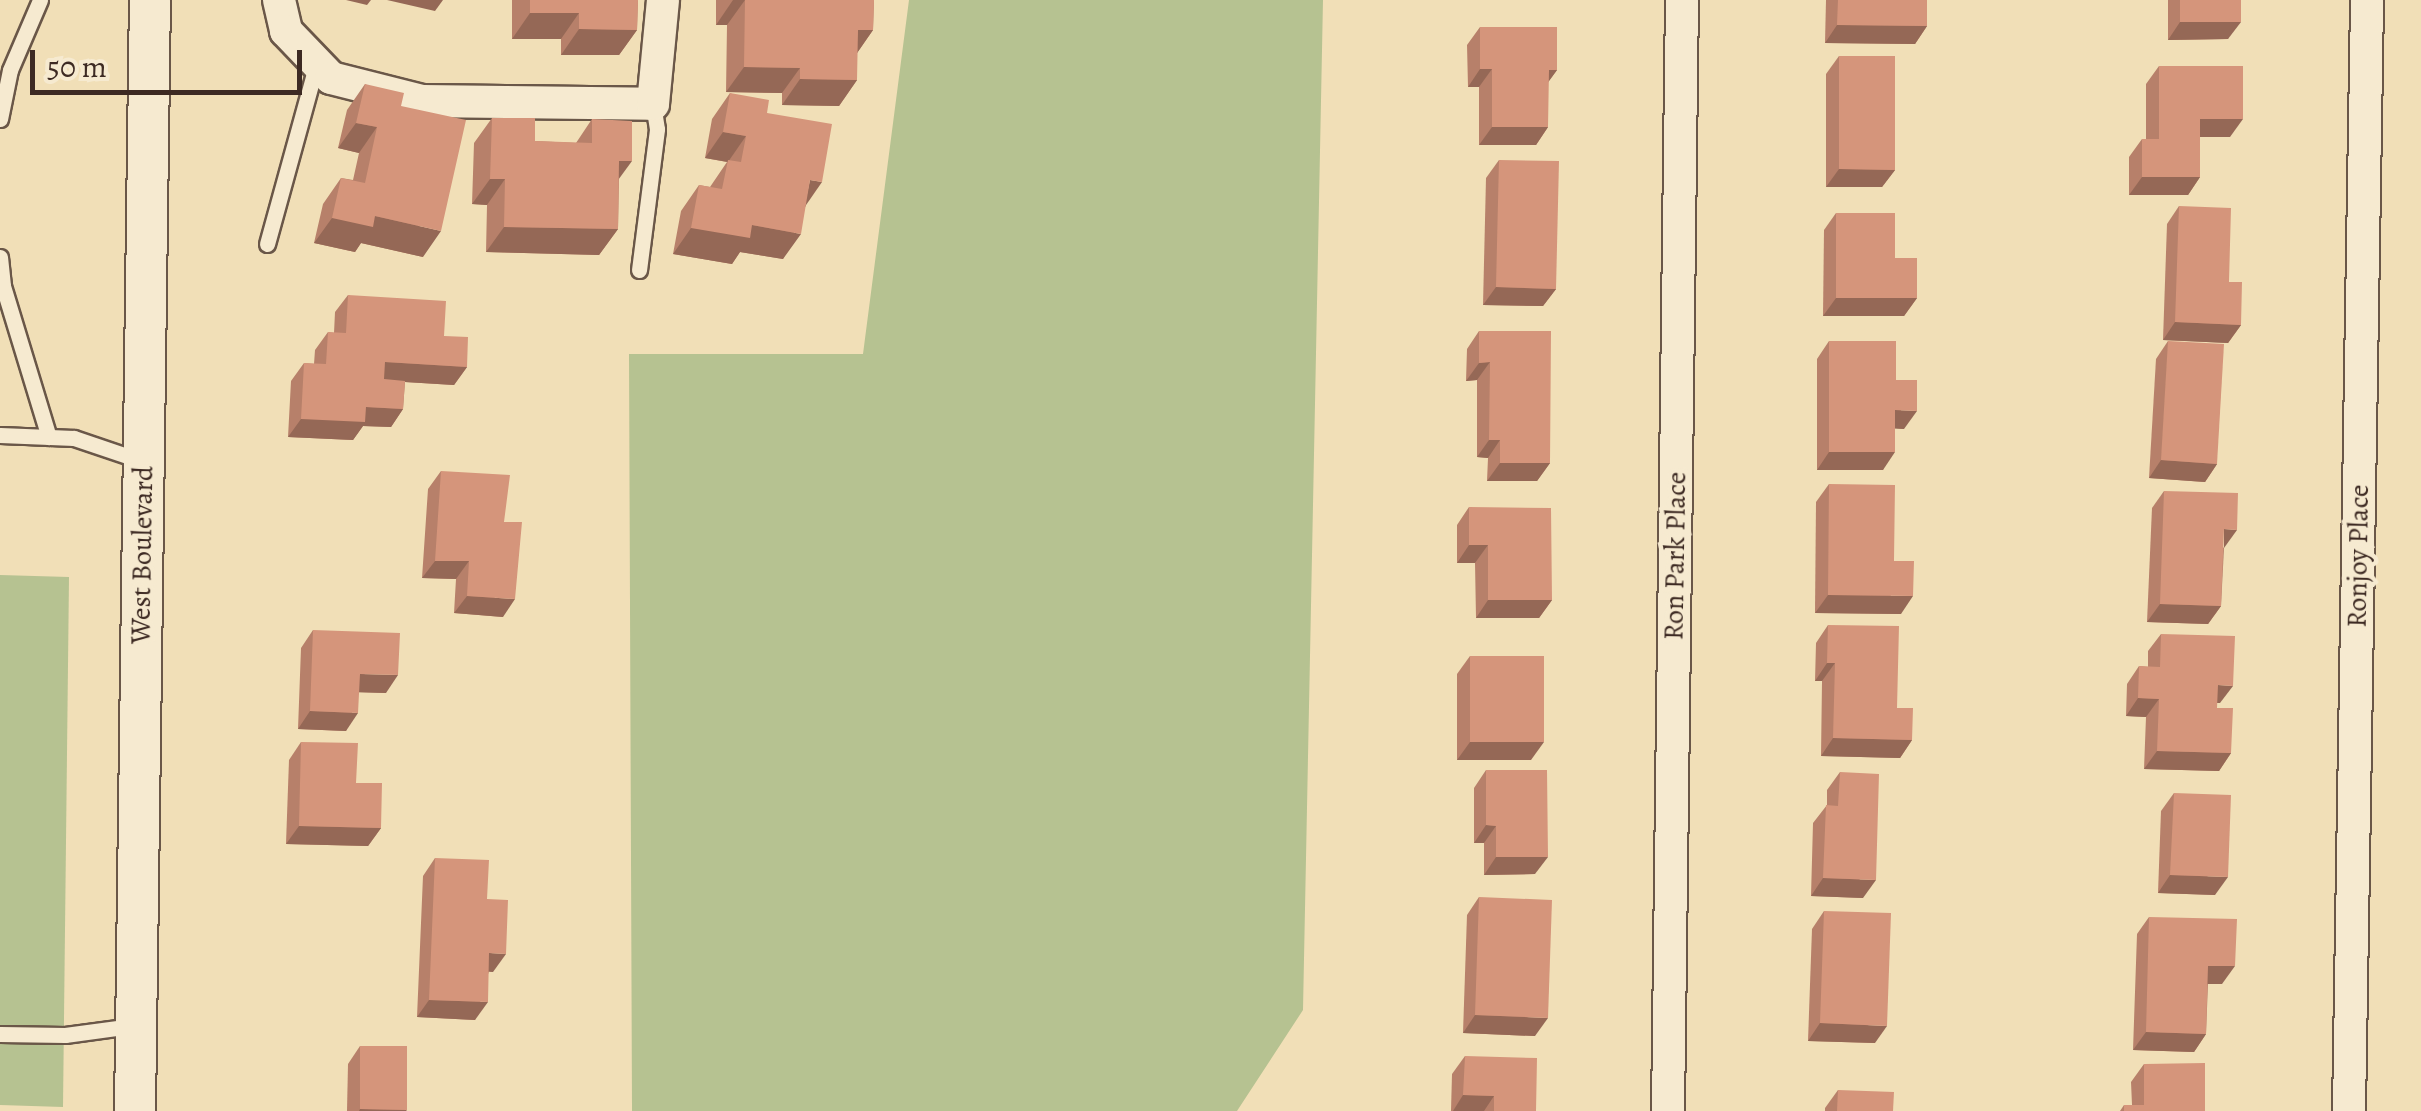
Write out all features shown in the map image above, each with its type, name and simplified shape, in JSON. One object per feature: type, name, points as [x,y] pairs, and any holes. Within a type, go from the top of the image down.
[{"type":"street","name":"West Boulevard","points":[[135,1111],[150,0]]},
{"type":"street","points":[[279,0],[286,32],[331,78],[422,101],[653,104],[663,0]]},
{"type":"street","name":"Ron Park Place","points":[[1668,1111],[1682,0]]},
{"type":"street","name":"Ronjoy Place","points":[[2349,1111],[2367,0]]},
{"type":"lane","points":[[0,119],[10,70],[40,0]]},
{"type":"lane","points":[[267,244],[317,63]]},
{"type":"lane","points":[[640,270],[656,128],[653,104]]},
{"type":"lane","points":[[0,257],[3,286],[48,437]]},
{"type":"lane","points":[[0,435],[74,438],[143,461]]},
{"type":"lane","points":[[0,1034],[65,1036],[136,1026]]},
{"type":"green space","points":[[909,0],[1323,0],[1303,1010],[1237,1111],[632,1111],[629,354],[863,354]]},
{"type":"green space","points":[[0,575],[69,577],[63,1107],[0,1105]]},
{"type":"building","points":[[530,0],[638,0],[637,30],[579,29],[579,13],[530,13]]},
{"type":"building","points":[[745,0],[874,0],[873,30],[858,30],[857,80],[800,79],[800,68],[744,67]]},
{"type":"building","points":[[1838,0],[1927,0],[1927,26],[1837,25]]},
{"type":"building","points":[[2180,0],[2241,0],[2241,22],[2180,22]]},
{"type":"building","points":[[1480,27],[1557,27],[1557,70],[1549,70],[1548,127],[1492,127],[1492,69],[1480,69]]},
{"type":"building","points":[[1839,56],[1895,56],[1895,170],[1839,169]]},
{"type":"building","points":[[2159,66],[2243,66],[2243,119],[2200,119],[2200,177],[2142,177],[2142,139],[2159,139]]},
{"type":"building","points":[[365,84],[404,93],[401,106],[466,120],[441,231],[375,216],[373,227],[332,218],[341,178],[365,183],[377,127],[356,123]]},
{"type":"building","points":[[730,93],[769,100],[767,113],[832,124],[822,182],[810,180],[801,234],[752,225],[750,238],[691,228],[699,185],[722,189],[728,160],[741,162],[746,136],[723,132]]},
{"type":"building","points":[[492,118],[535,118],[535,141],[592,143],[592,119],[632,121],[632,161],[619,161],[618,229],[504,227],[505,179],[490,179]]},
{"type":"building","points":[[1499,160],[1559,161],[1556,289],[1496,287]]},
{"type":"building","points":[[2179,206],[2231,208],[2229,282],[2242,282],[2241,325],[2175,322]]},
{"type":"building","points":[[1836,213],[1895,213],[1895,258],[1917,258],[1917,298],[1836,298]]},
{"type":"building","points":[[348,295],[446,301],[444,336],[468,337],[467,367],[385,362],[384,379],[405,381],[403,409],[366,407],[365,422],[301,419],[304,363],[326,364],[328,332],[346,333]]},
{"type":"building","points":[[1479,331],[1551,331],[1550,463],[1500,463],[1500,440],[1489,440],[1490,362],[1479,363]]},
{"type":"building","points":[[1829,341],[1896,341],[1896,380],[1917,380],[1917,411],[1895,410],[1895,452],[1829,452]]},
{"type":"building","points":[[2168,341],[2224,344],[2217,464],[2161,460]]},
{"type":"building","points":[[441,471],[510,475],[504,522],[522,522],[515,599],[467,596],[469,561],[435,561]]},
{"type":"building","points":[[1829,484],[1895,485],[1894,561],[1914,561],[1913,596],[1828,595]]},
{"type":"building","points":[[2164,491],[2238,493],[2237,530],[2224,529],[2221,606],[2160,604]]},
{"type":"building","points":[[1469,507],[1551,508],[1552,600],[1488,600],[1488,545],[1469,545]]},
{"type":"building","points":[[1828,625],[1899,626],[1897,708],[1913,708],[1912,740],[1833,738],[1835,663],[1827,663]]},
{"type":"building","points":[[313,630],[400,633],[398,675],[360,674],[358,713],[310,711]]},
{"type":"building","points":[[2161,634],[2235,636],[2233,686],[2218,685],[2217,708],[2233,708],[2231,753],[2157,751],[2159,699],[2138,698],[2139,666],[2160,667]]},
{"type":"building","points":[[1470,656],[1544,656],[1544,742],[1470,742]]},
{"type":"building","points":[[301,742],[358,743],[356,783],[382,783],[381,828],[299,826]]},
{"type":"building","points":[[1486,770],[1547,770],[1548,857],[1496,857],[1496,826],[1486,825]]},
{"type":"building","points":[[1840,772],[1879,774],[1876,880],[1823,878],[1826,805],[1838,806]]},
{"type":"building","points":[[2174,793],[2231,795],[2228,877],[2170,875]]},
{"type":"building","points":[[435,858],[489,860],[487,899],[508,900],[506,954],[489,953],[488,1002],[429,1000]]},
{"type":"building","points":[[1479,897],[1552,900],[1548,1018],[1475,1015]]},
{"type":"building","points":[[1824,911],[1891,913],[1887,1026],[1820,1023]]},
{"type":"building","points":[[2149,917],[2237,919],[2235,966],[2208,966],[2206,1034],[2146,1032]]},
{"type":"building","points":[[360,1046],[407,1046],[407,1110],[360,1109]]},
{"type":"building","points":[[1465,1056],[1537,1058],[1536,1111],[1494,1111],[1494,1096],[1463,1095]]},
{"type":"building","points":[[2205,1063],[2205,1111],[2124,1111],[2124,1105],[2144,1105],[2144,1064]]},
{"type":"building","points":[[1838,1090],[1894,1092],[1893,1111],[1837,1111]]}]
